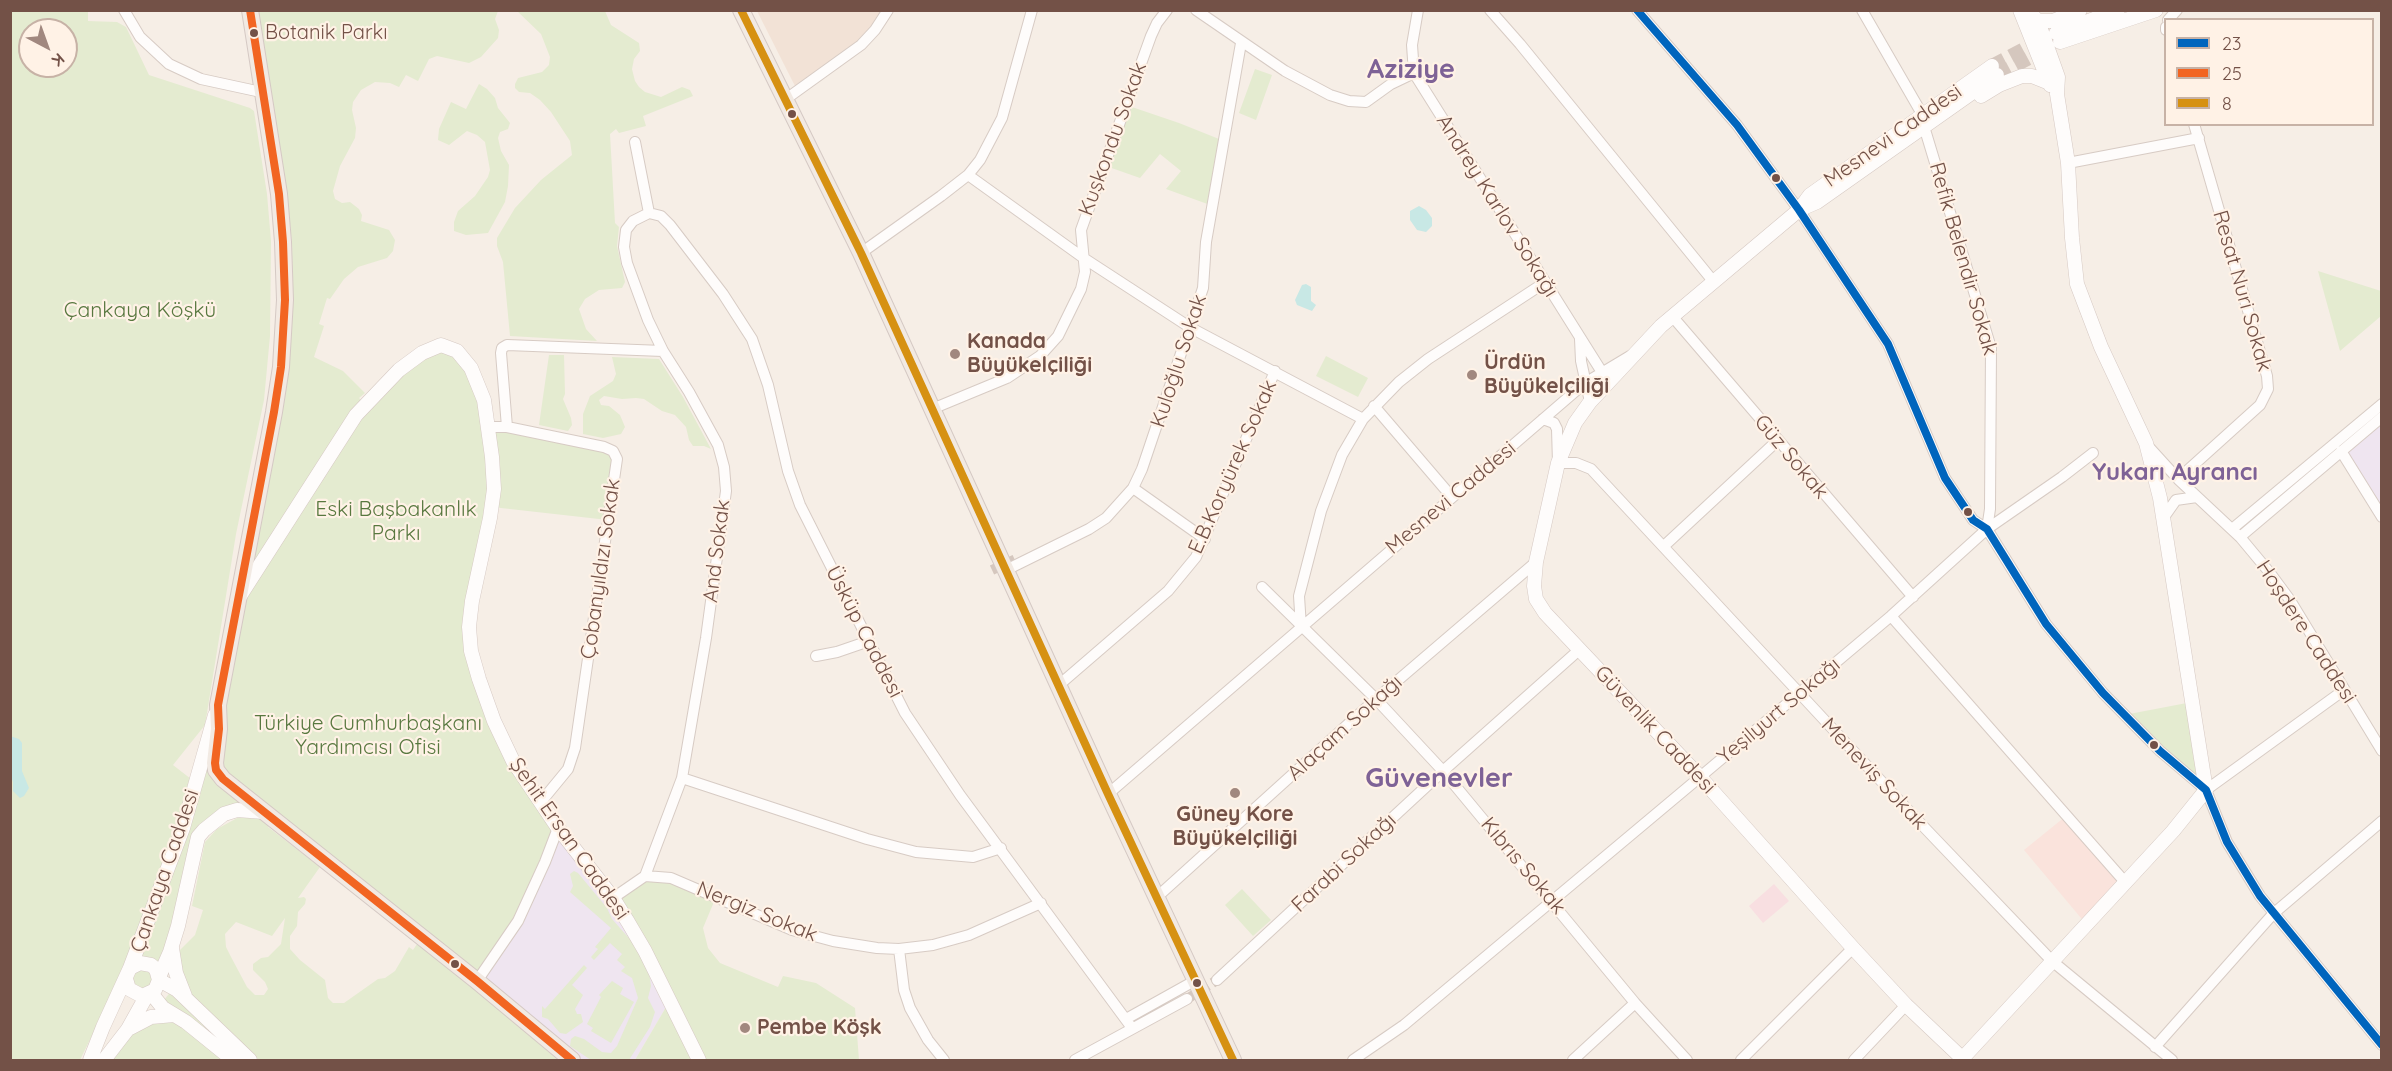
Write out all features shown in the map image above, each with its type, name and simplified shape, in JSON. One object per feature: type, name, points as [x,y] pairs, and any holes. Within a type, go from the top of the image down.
[{"type":"main road","name":"Çankaya Caddesi","points":[[90,1060],[128,973],[183,828],[218,705],[281,367],[285,300],[279,194],[261,92],[250,10]]},
{"type":"main road","points":[[741,10],[861,253],[1108,794],[1233,1060]]},
{"type":"main road","points":[[2020,10],[2047,82],[2057,94]]},
{"type":"main road","points":[[2027,10],[2038,21],[2056,32],[2156,10]]},
{"type":"main road","points":[[2056,32],[2080,10]]},
{"type":"main road","points":[[2056,32],[2118,10]]},
{"type":"main road","points":[[1963,1060],[2174,831],[2206,790],[2164,517],[2146,443],[2083,306],[2077,284],[2068,163],[2057,94],[2058,77],[2038,21]]},
{"type":"main road","name":"Mesnevi Caddesi","points":[[1635,353],[1672,316],[1799,210],[1810,195],[1920,110],[1995,71],[1817,202],[1799,210]]},
{"type":"main road","points":[[1900,141],[1926,133],[2012,79],[2032,76],[2047,82]]},
{"type":"main road","name":"Şehit Ersan Caddesi","points":[[240,596],[356,415],[412,359],[431,347],[441,345],[457,351],[478,382],[489,427],[494,489],[469,627],[471,651],[494,721],[513,761],[540,803],[613,898],[645,951],[699,1060]]},
{"type":"main road","name":"Güvenlik Caddesi","points":[[1635,353],[1605,377],[1575,423],[1558,463],[1536,562],[1534,586],[1536,599],[1545,613],[1700,777],[1853,948],[1906,1005],[1963,1060]]},
{"type":"main road","name":"Çankaya Caddesi","points":[[218,705],[216,770],[223,779],[264,812]]},
{"type":"main road","name":"Çankaya Caddesi","points":[[104,1060],[128,1029],[149,994],[158,985],[172,946],[198,837],[224,814],[237,810],[264,812]]},
{"type":"main road","points":[[264,812],[477,981],[572,1060]]},
{"type":"main road","points":[[172,946],[176,973],[186,998]]},
{"type":"main road","name":"Çankaya Caddesi","points":[[128,973],[135,965],[146,963],[156,969],[159,979]]},
{"type":"main road","name":"Çankaya Caddesi","points":[[128,973],[132,992],[149,994]]},
{"type":"main road","points":[[159,979],[186,998],[249,1060]]},
{"type":"main road","points":[[149,994],[163,1008],[232,1060]]},
{"type":"main road","points":[[128,1029],[151,1017],[174,1015]]},
{"type":"street","points":[[124,10],[140,37],[170,64],[201,79],[261,92]]},
{"type":"street","points":[[786,99],[861,45],[875,30],[888,10]]},
{"type":"street","points":[[861,253],[968,175],[991,141],[1002,118],[1032,10]]},
{"type":"street","name":"Kuşkondu Sokak","points":[[932,409],[1008,378],[1040,356],[1058,336],[1070,316],[1082,289],[1085,272],[1081,230],[1151,36],[1157,22],[1167,10]]},
{"type":"street","points":[[1196,10],[1241,44],[1311,86],[1349,101],[1366,102],[1391,84],[1414,73],[1412,45],[1418,10]]},
{"type":"street","points":[[1490,10],[1713,281]]},
{"type":"street","points":[[1637,10],[1737,124],[1799,210],[1892,351],[1945,478],[1973,520],[1987,529],[2046,624],[2085,674],[2154,745],[2206,790],[2228,842],[2273,914],[2382,1046]]},
{"type":"street","points":[[1862,10],[1920,110]]},
{"type":"street","name":"Kuloğlu Sokak","points":[[1006,570],[1089,530],[1121,504],[1133,488],[1152,446],[1203,288],[1206,242],[1241,44]]},
{"type":"street","name":"Andrey Karlov Sokağı","points":[[1414,73],[1605,377]]},
{"type":"street","name":"Resat Nuri Sokak","points":[[2178,479],[2260,405],[2268,389],[2267,376],[2195,126]]},
{"type":"street","name":"Refik Belendir Sokak","points":[[1926,133],[1991,348],[1990,487],[1987,529]]},
{"type":"street","points":[[2068,163],[2199,138]]},
{"type":"street","points":[[635,142],[649,213]]},
{"type":"street","points":[[968,175],[1085,260],[1191,328],[1363,419]]},
{"type":"street","name":"And Sokak","points":[[645,876],[682,778],[706,638],[726,491],[724,467],[718,445],[663,351],[631,278],[624,247],[626,230],[633,221],[649,213]]},
{"type":"street","name":"Üsküp Caddesi","points":[[649,213],[661,216],[670,225],[723,294],[752,339],[768,386],[788,471],[800,505],[920,738],[1129,1024]]},
{"type":"street","points":[[1301,627],[1299,596],[1321,511],[1342,455],[1363,419],[1374,406],[1428,359],[1544,283]]},
{"type":"street","name":"Güz Sokak","points":[[1672,316],[1913,597]]},
{"type":"street","name":"Andrey Karlov Sokağı","points":[[1580,339],[1581,361],[1590,402]]},
{"type":"street","points":[[507,427],[501,353],[502,348],[507,345],[663,351]]},
{"type":"street","name":"E.B.Koryürek Sokak","points":[[1059,685],[1168,591],[1196,557],[1275,371]]},
{"type":"street","name":"Mesnevi Caddesi","points":[[1108,794],[1451,496],[1585,383],[1605,377]]},
{"type":"street","points":[[2236,533],[2382,404]]},
{"type":"street","points":[[1374,406],[1451,496]]},
{"type":"street","points":[[2236,533],[2382,417]]},
{"type":"street","points":[[1543,419],[1554,423],[1557,429],[1558,463]]},
{"type":"street","name":"Çobanyıldızı Sokak","points":[[489,427],[507,427],[604,447],[613,451],[617,459],[575,748],[568,769],[540,803]]},
{"type":"street","points":[[1664,546],[1777,441]]},
{"type":"street","name":"Hoşdere Caddesi","points":[[2146,443],[2178,479],[2236,533],[2290,600],[2382,751]]},
{"type":"street","points":[[2341,451],[2382,517]]},
{"type":"street","name":"Yeşilyurt Sokağı","points":[[1353,1060],[1404,1025],[1891,616],[1987,529],[2093,453]]},
{"type":"street","name":"Meneviş Sokak","points":[[1558,463],[1576,462],[1591,469],[1922,825],[2052,961],[2172,1060]]},
{"type":"street","points":[[1133,488],[1205,539]]},
{"type":"street","points":[[2164,517],[2176,501],[2197,497]]},
{"type":"street","name":"Alaçam Sokağı","points":[[1157,897],[1376,699],[1536,562]]},
{"type":"street","name":"Kıbrıs Sokak","points":[[1262,587],[1376,699],[1443,771],[1635,1003],[1687,1060]]},
{"type":"street","points":[[1891,616],[2125,882]]},
{"type":"street","points":[[816,656],[837,652],[869,641]]},
{"type":"street","name":"Farabi Sokağı","points":[[1216,980],[1443,771],[1579,650]]},
{"type":"street","points":[[2206,790],[2344,690]]},
{"type":"street","points":[[682,778],[856,835],[916,852],[973,857],[1001,848]]},
{"type":"street","points":[[2155,1047],[2273,914],[2382,821]]},
{"type":"street","points":[[477,981],[518,921],[558,828]]},
{"type":"street","points":[[613,898],[645,876]]},
{"type":"street","name":"Nergiz Sokak","points":[[645,876],[671,878],[792,930],[832,941],[877,948],[899,949],[933,945],[969,935],[1041,903]]},
{"type":"street","points":[[1742,1060],[1853,948]]},
{"type":"street","points":[[899,949],[904,990],[910,1008],[928,1040],[944,1060]]},
{"type":"street","points":[[1075,1060],[1196,980]]},
{"type":"street","points":[[1129,1024],[1187,999]]},
{"type":"street","points":[[1574,1060],[1635,1003]]},
{"type":"street","points":[[1854,1060],[1906,1005]]},
{"type":"shaded area","points":[[757,11],[884,11],[867,35],[796,88]]},
{"type":"shaded area","points":[[2381,417],[2381,516],[2341,451]]},
{"type":"shaded area","points":[[2066,816],[2125,882],[2086,924],[2024,850]]},
{"type":"shaded area","points":[[558,828],[613,898],[669,1002],[635,1060],[572,1060],[477,981]]},
{"type":"shaded area","points":[[1774,884],[1789,901],[1763,923],[1749,906]]},
{"type":"green space","name":"Çankaya Köşkü","points":[[11,11],[88,11],[88,21],[117,22],[126,27],[149,75],[254,111],[267,194],[271,241],[270,336],[264,400],[236,534],[205,725],[173,765],[191,779],[178,825],[120,978],[80,1060],[11,1060]]},
{"type":"green space","points":[[249,11],[498,11],[495,19],[499,30],[498,38],[481,57],[469,63],[437,56],[429,59],[418,81],[406,75],[399,87],[390,83],[375,82],[361,90],[353,102],[355,138],[340,166],[333,191],[335,199],[342,203],[350,202],[359,209],[362,215],[361,221],[389,230],[395,240],[393,251],[387,258],[358,267],[344,279],[330,299],[327,298],[319,324],[324,326],[314,357],[343,371],[365,393],[359,398],[366,405],[422,353],[457,351],[489,427],[613,451],[608,520],[492,507],[469,627],[494,721],[558,828],[518,921],[477,981],[322,857],[247,810],[204,830],[159,980],[140,963],[141,942],[218,705],[290,355],[293,302],[292,243],[287,194]]},
{"type":"green space","points":[[517,11],[605,11],[611,25],[639,43],[640,51],[634,59],[632,69],[639,87],[645,92],[661,97],[682,87],[690,90],[693,96],[643,116],[646,126],[619,133],[616,129],[610,134],[615,223],[619,227],[617,246],[625,282],[622,288],[599,290],[585,299],[579,309],[586,329],[597,341],[510,336],[503,262],[497,246],[497,238],[515,208],[541,180],[572,155],[570,141],[551,112],[530,93],[519,92],[515,88],[518,78],[542,72],[549,65],[550,57],[541,34]]},
{"type":"green space","points":[[1255,69],[1272,75],[1256,120],[1239,113]]},
{"type":"green space","points":[[479,84],[495,98],[498,108],[510,123],[508,129],[500,132],[498,138],[501,151],[509,165],[508,186],[505,202],[488,233],[466,235],[454,231],[454,222],[458,211],[475,196],[488,177],[490,170],[485,142],[477,135],[467,131],[449,145],[438,140],[439,129],[451,102],[466,109]]},
{"type":"green space","points":[[1126,105],[1224,141],[1213,206],[1166,189],[1181,171],[1160,154],[1140,178],[1103,165]]},
{"type":"green space","points":[[2318,271],[2381,291],[2381,316],[2340,351]]},
{"type":"green space","points":[[549,355],[564,355],[565,394],[563,399],[572,425],[568,431],[539,425]]},
{"type":"green space","points":[[1326,356],[1368,378],[1358,397],[1316,376]]},
{"type":"green space","points":[[612,357],[659,359],[711,449],[704,446],[693,446],[686,427],[675,415],[662,411],[644,399],[636,398],[622,399],[604,396],[599,400],[601,405],[609,406],[620,415],[625,427],[621,434],[603,438],[583,434],[583,414],[590,396],[613,381],[616,374]]},
{"type":"green space","points":[[2192,702],[2206,790],[2124,715]]},
{"type":"green space","points":[[239,817],[261,819],[320,867],[298,898],[306,899],[298,912],[297,926],[290,936],[290,949],[325,980],[328,998],[333,1003],[344,1003],[378,979],[385,978],[395,971],[409,947],[413,950],[417,944],[471,985],[558,1060],[259,1060],[191,995],[182,971],[179,951],[195,935],[203,910],[192,906],[205,842],[217,829]],"holes":[[[285,918],[281,944],[268,957],[261,958],[253,964],[253,970],[265,982],[268,989],[264,995],[255,995],[247,987],[226,947],[225,934],[236,922],[272,936]]]},
{"type":"green space","points":[[574,871],[607,908],[612,919],[635,945],[649,972],[651,986],[648,998],[655,1012],[650,1027],[629,1060],[591,1060],[570,1046],[571,1039],[575,1036],[584,1039],[602,1052],[611,1053],[617,1046],[638,998],[632,978],[621,971],[625,967],[617,960],[622,954],[610,943],[594,960],[591,957],[598,949],[595,947],[611,928],[570,892],[573,886],[570,874]]},
{"type":"green space","points":[[645,876],[671,878],[716,897],[703,928],[708,948],[720,963],[778,987],[783,976],[816,983],[855,1008],[859,1060],[635,1060],[669,1002],[613,898]]},
{"type":"green space","points":[[1242,889],[1271,920],[1253,936],[1225,905]]},
{"type":"green space","points":[[584,965],[587,968],[572,985],[583,995],[575,1009],[577,1014],[581,1014],[583,1022],[566,1034],[560,1033],[548,1019],[542,1017],[542,1006],[545,1009]]},
{"type":"green space","points":[[142,969],[149,972],[152,979],[149,986],[142,989],[135,986],[132,979],[135,972]]},
{"type":"green space","points":[[612,981],[623,988],[620,994],[634,1002],[611,1043],[591,1031],[593,1028],[587,1024],[601,997],[599,995]]},
{"type":"green space","points":[[172,990],[232,1048],[229,1052],[164,1000]]},
{"type":"green space","points":[[173,1021],[225,1060],[110,1060],[131,1034],[154,1023]]},
{"type":"water","points":[[1419,206],[1426,210],[1432,218],[1432,226],[1426,232],[1417,230],[1410,220],[1410,211]]},
{"type":"water","points":[[1306,284],[1311,287],[1311,301],[1316,305],[1312,311],[1297,305],[1295,300],[1302,285]]},
{"type":"water","points":[[10,736],[19,739],[22,743],[22,771],[29,788],[20,798],[13,791]]},
{"type":"tunnel","points":[[1992,66],[2043,39]]},
{"type":"tunnel","points":[[1997,75],[2046,49]]},
{"type":"tunnel","points":[[992,570],[1018,558]]},
{"type":"tunnel","points":[[1187,999],[1217,980]]},
{"type":"transit line","name":"25","points":[[250,10],[279,194],[285,300],[281,367],[274,412],[218,705],[216,770],[223,779],[477,981],[572,1060]]},
{"type":"transit line","name":"8","points":[[741,10],[861,253],[1108,794],[1233,1060]]},
{"type":"transit line","name":"23","points":[[1637,10],[1737,125],[1799,210],[1888,344],[1945,478],[1973,520],[1987,529],[2046,624],[2103,693],[2160,751],[2206,790],[2227,842],[2260,896],[2382,1045]]},
{"type":"place","name":"Botanik Parkı","points":[[254,33]]},
{"type":"place","name":"Kanada Büyükelçiliği","points":[[955,354]]},
{"type":"place","name":"Ürdün Büyükelçiliği","points":[[1472,375]]},
{"type":"place","name":"Güney Kore Büyükelçiliği","points":[[1235,793]]},
{"type":"place","name":"Pembe Köşk","points":[[745,1028]]},
{"type":"district","name":"Aziziye","points":[[1411,70]]},
{"type":"district","name":"Yukarı Ayrancı","points":[[2175,473]]},
{"type":"district","name":"Güvenevler","points":[[1439,779]]},
{"type":"park label","name":"Eski Başbakanlık Parkı","points":[[396,522]]},
{"type":"park label","name":"Türkiye Cumhurbaşkanı Yardımcısı Ofisi","points":[[368,736]]}]
